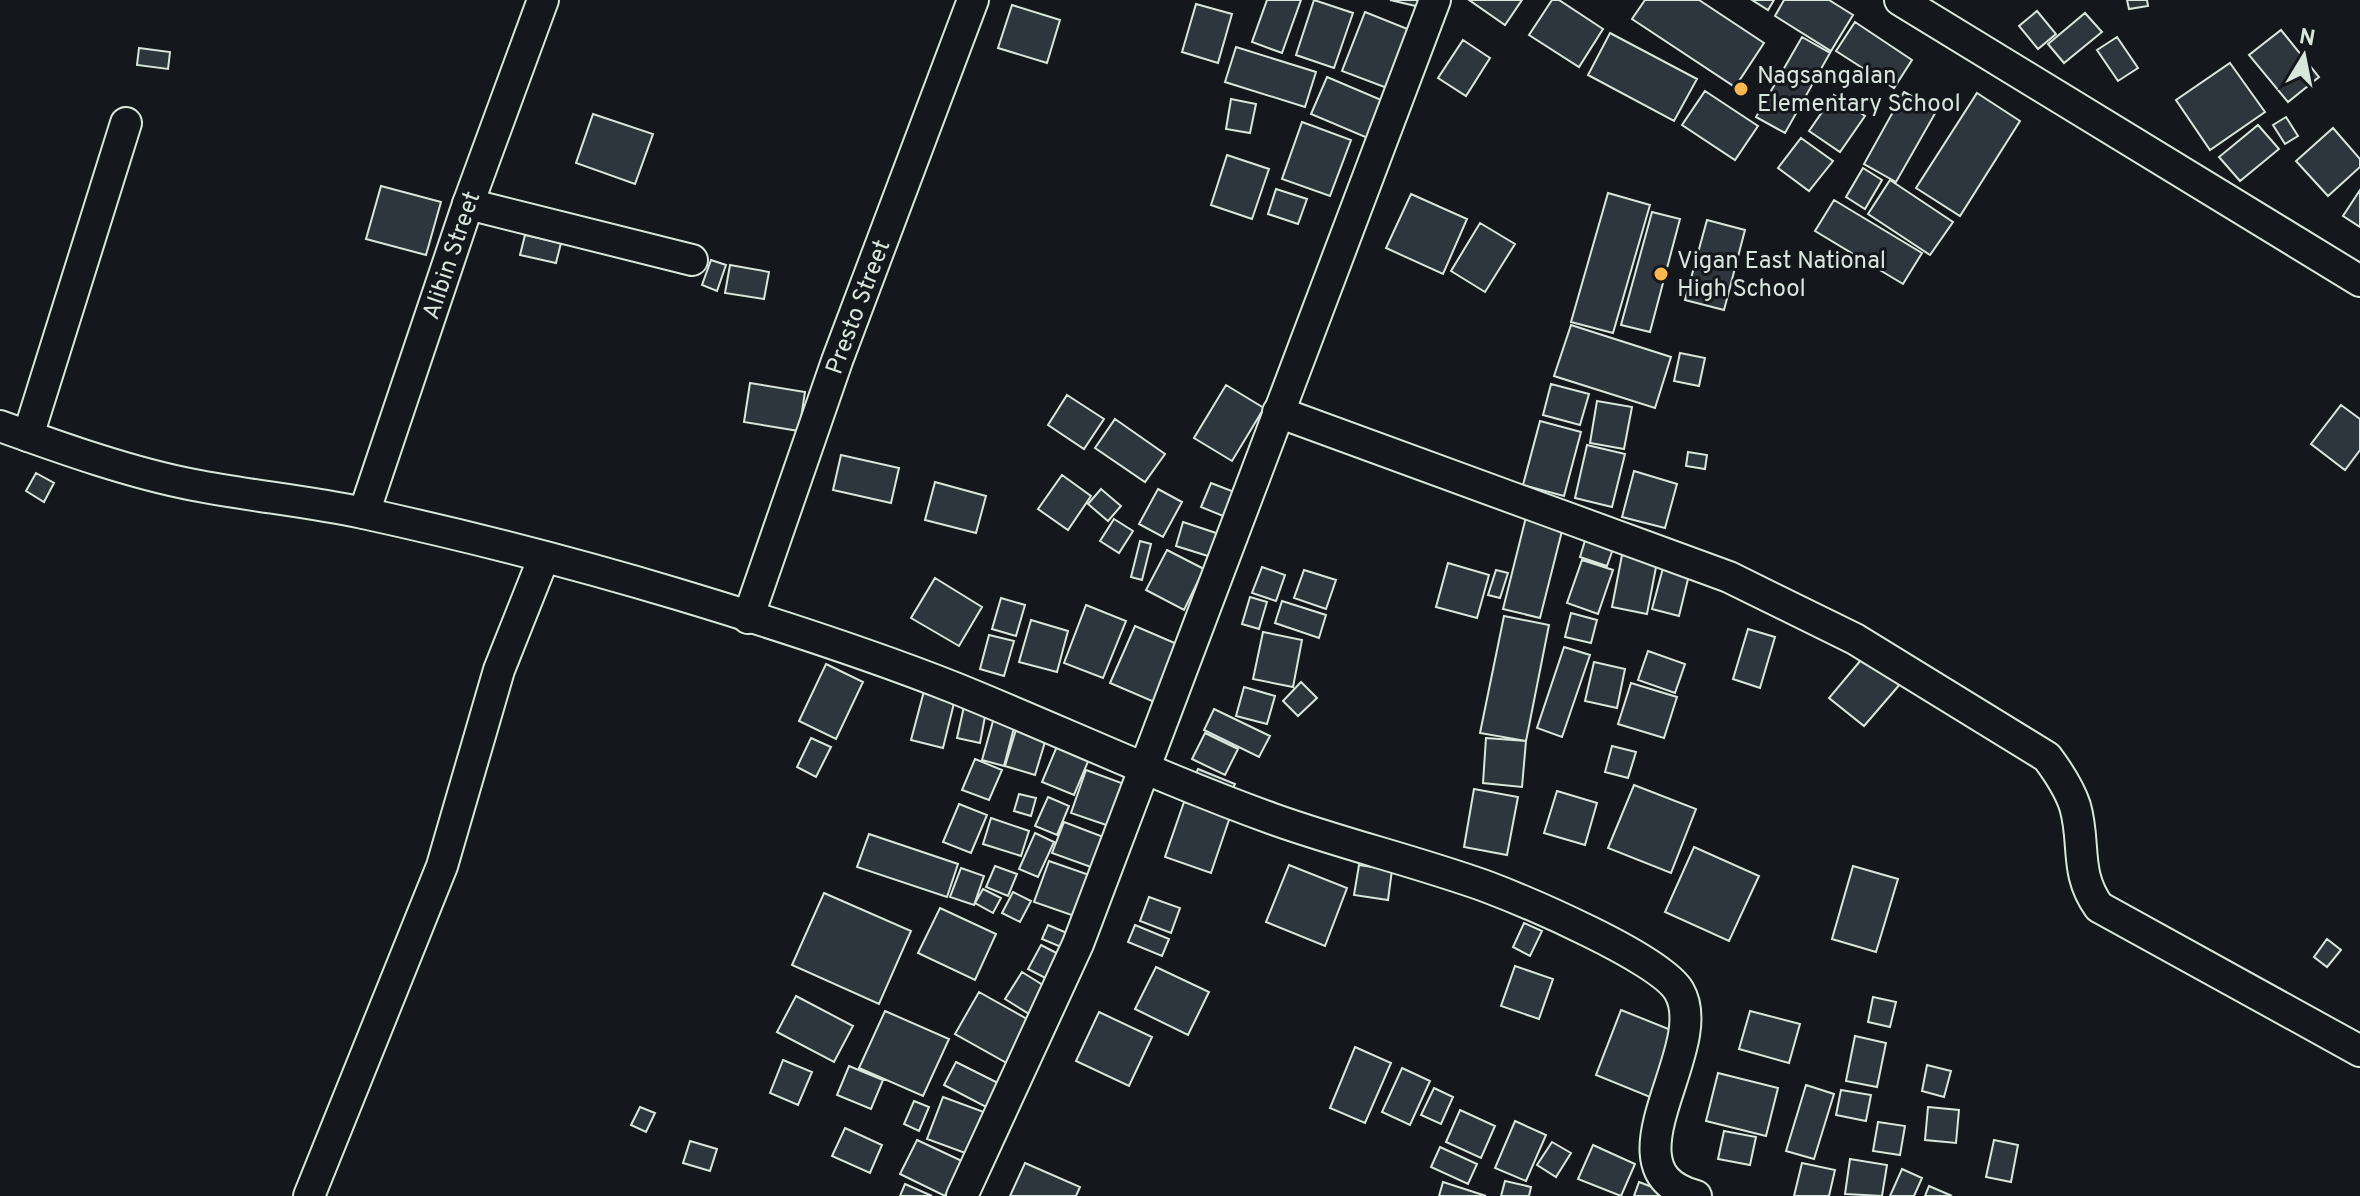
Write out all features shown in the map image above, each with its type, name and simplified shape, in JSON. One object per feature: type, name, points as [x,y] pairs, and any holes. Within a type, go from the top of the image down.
[{"type":"street","name":"Alibin Street","points":[[364,513],[468,204],[543,0]]},
{"type":"street","name":"Presto Street","points":[[748,618],[837,361],[973,0]]},
{"type":"street","points":[[962,1196],[1078,944],[1435,0]]},
{"type":"street","points":[[1900,0],[2360,281]]},
{"type":"street","points":[[126,123],[14,431],[187,484],[364,513],[544,557],[748,618],[952,687],[1275,820],[1488,887],[1658,968],[1673,982],[1687,1011],[1684,1033],[1659,1123],[1655,1161],[1665,1181],[1686,1195]]},
{"type":"street","points":[[468,204],[692,260]]},
{"type":"street","points":[[1278,412],[1729,577],[1855,639],[2047,757],[2063,779],[2075,807],[2085,888],[2099,907],[2360,1051]]},
{"type":"street","points":[[309,1196],[442,866],[499,670],[544,557]]},
{"type":"building","points":[[1267,0],[1301,0],[1282,53],[1252,42]]},
{"type":"building","points":[[1314,0],[1353,13],[1334,68],[1296,55]]},
{"type":"building","points":[[1390,0],[1422,0],[1420,7]]},
{"type":"building","points":[[1469,0],[1522,0],[1505,25]]},
{"type":"building","points":[[1552,0],[1559,0],[1603,29],[1579,67],[1529,35]]},
{"type":"building","points":[[1645,0],[1699,0],[1764,43],[1735,87],[1632,19]]},
{"type":"building","points":[[1752,0],[1774,0],[1768,10]]},
{"type":"building","points":[[1784,0],[1829,0],[1853,15],[1831,51],[1775,16]]},
{"type":"building","points":[[2127,0],[2147,0],[2148,6],[2129,9]]},
{"type":"building","points":[[1196,4],[1232,14],[1218,63],[1182,52]]},
{"type":"building","points":[[1012,5],[1060,20],[1047,63],[998,48]]},
{"type":"building","points":[[2037,11],[2056,34],[2038,49],[2019,26]]},
{"type":"building","points":[[1365,12],[1410,30],[1387,88],[1342,71]]},
{"type":"building","points":[[2085,13],[2102,32],[2064,63],[2048,44]]},
{"type":"building","points":[[1855,22],[1912,60],[1894,88],[1836,51]]},
{"type":"building","points":[[2281,30],[2319,77],[2288,102],[2249,55]]},
{"type":"building","points":[[1610,33],[1697,79],[1674,121],[1588,75]]},
{"type":"building","points":[[1802,37],[1830,53],[1785,133],[1756,117]]},
{"type":"building","points":[[2117,37],[2138,68],[2118,81],[2097,50]]},
{"type":"building","points":[[1463,40],[1490,58],[1466,96],[1438,78]]},
{"type":"building","points":[[1236,47],[1316,72],[1305,107],[1225,82]]},
{"type":"building","points":[[139,48],[170,52],[168,69],[137,65]]},
{"type":"building","points":[[2230,63],[2265,112],[2210,150],[2176,100]]},
{"type":"building","points":[[1327,77],[1386,102],[1370,139],[1311,114]]},
{"type":"building","points":[[1705,91],[1758,126],[1735,160],[1682,125]]},
{"type":"building","points":[[1904,92],[1937,110],[1896,182],[1864,164]]},
{"type":"building","points":[[1977,93],[2020,121],[1960,216],[1916,188]]},
{"type":"building","points":[[1834,95],[1865,116],[1840,152],[1809,131]]},
{"type":"building","points":[[1231,99],[1256,104],[1250,133],[1226,129]]},
{"type":"building","points":[[593,114],[653,134],[635,184],[576,163]]},
{"type":"building","points":[[2286,117],[2298,136],[2285,144],[2273,125]]},
{"type":"building","points":[[1302,122],[1351,140],[1330,196],[1282,179]]},
{"type":"building","points":[[2258,125],[2279,149],[2240,181],[2219,157]]},
{"type":"building","points":[[2333,128],[2360,159],[2360,167],[2328,196],[2296,161]]},
{"type":"building","points":[[1801,138],[1833,161],[1809,191],[1778,168]]},
{"type":"building","points":[[1227,155],[1269,169],[1252,219],[1211,205]]},
{"type":"building","points":[[1863,168],[1882,180],[1865,209],[1846,197]]},
{"type":"building","points":[[1890,180],[1953,222],[1930,255],[1868,214]]},
{"type":"building","points":[[381,186],[441,202],[426,255],[366,239]]},
{"type":"building","points":[[1276,189],[1307,199],[1298,224],[1268,214]]},
{"type":"building","points":[[2360,190],[2360,227],[2343,216]]},
{"type":"building","points":[[1608,193],[1650,205],[1613,333],[1571,322]]},
{"type":"building","points":[[1411,194],[1467,219],[1443,274],[1386,248]]},
{"type":"building","points":[[1834,200],[1922,253],[1903,284],[1815,231]]},
{"type":"building","points":[[1652,212],[1680,219],[1650,332],[1621,325]]},
{"type":"building","points":[[1707,220],[1745,230],[1724,310],[1685,300]]},
{"type":"building","points":[[1480,223],[1515,244],[1485,292],[1451,271]]},
{"type":"building","points":[[525,235],[561,243],[556,263],[520,255]]},
{"type":"building","points":[[711,260],[726,265],[717,291],[702,285]]},
{"type":"building","points":[[730,265],[769,272],[764,299],[725,293]]},
{"type":"building","points":[[1571,325],[1671,357],[1655,408],[1554,376]]},
{"type":"building","points":[[1680,353],[1705,358],[1699,386],[1674,381]]},
{"type":"building","points":[[750,383],[805,392],[799,431],[744,422]]},
{"type":"building","points":[[1551,384],[1589,394],[1580,425],[1543,415]]},
{"type":"building","points":[[1226,385],[1264,408],[1232,461],[1194,438]]},
{"type":"building","points":[[1067,395],[1104,419],[1084,449],[1048,425]]},
{"type":"building","points":[[1597,401],[1632,407],[1624,449],[1590,443]]},
{"type":"building","points":[[2341,405],[2360,419],[2360,450],[2345,470],[2311,444]]},
{"type":"building","points":[[1115,419],[1165,454],[1145,482],[1095,448]]},
{"type":"building","points":[[1540,421],[1581,432],[1564,496],[1523,485]]},
{"type":"building","points":[[1587,445],[1625,454],[1612,507],[1575,498]]},
{"type":"building","points":[[1688,452],[1707,455],[1705,469],[1686,466]]},
{"type":"building","points":[[841,455],[899,468],[891,503],[833,490]]},
{"type":"building","points":[[1634,471],[1677,484],[1665,528],[1622,517]]},
{"type":"building","points":[[36,473],[54,483],[44,502],[26,491]]},
{"type":"building","points":[[1062,475],[1091,496],[1068,530],[1038,509]]},
{"type":"building","points":[[935,482],[986,496],[976,533],[925,520]]},
{"type":"building","points":[[1211,483],[1237,493],[1228,518],[1201,507]]},
{"type":"building","points":[[1101,489],[1121,506],[1108,521],[1088,504]]},
{"type":"building","points":[[1158,489],[1182,502],[1163,537],[1139,524]]},
{"type":"building","points":[[1526,517],[1563,527],[1540,618],[1503,609]]},
{"type":"building","points":[[1114,519],[1133,531],[1119,553],[1100,541]]},
{"type":"building","points":[[1183,522],[1219,534],[1211,557],[1176,546]]},
{"type":"building","points":[[1587,534],[1615,543],[1607,566],[1580,557]]},
{"type":"building","points":[[1140,541],[1151,544],[1142,580],[1131,577]]},
{"type":"building","points":[[1167,550],[1204,569],[1184,610],[1146,590]]},
{"type":"building","points":[[1622,555],[1657,562],[1647,614],[1612,607]]},
{"type":"building","points":[[1582,560],[1613,570],[1598,614],[1567,603]]},
{"type":"building","points":[[1448,563],[1489,575],[1477,618],[1436,607]]},
{"type":"building","points":[[1262,567],[1285,575],[1276,601],[1252,593]]},
{"type":"building","points":[[1663,568],[1689,575],[1679,616],[1652,609]]},
{"type":"building","points":[[1304,570],[1336,580],[1326,609],[1294,598]]},
{"type":"building","points":[[1496,570],[1508,573],[1500,598],[1488,595]]},
{"type":"building","points":[[935,578],[982,607],[959,646],[911,618]]},
{"type":"building","points":[[1250,597],[1267,602],[1259,629],[1242,624]]},
{"type":"building","points":[[1001,598],[1025,605],[1016,636],[992,629]]},
{"type":"building","points":[[1282,601],[1326,615],[1319,638],[1275,623]]},
{"type":"building","points":[[1086,605],[1126,621],[1103,678],[1064,663]]},
{"type":"building","points":[[1571,613],[1597,620],[1591,643],[1565,637]]},
{"type":"building","points":[[1504,616],[1549,625],[1526,741],[1480,733]]},
{"type":"building","points":[[1031,620],[1068,631],[1057,672],[1019,662]]},
{"type":"building","points":[[1135,626],[1184,647],[1159,704],[1110,683]]},
{"type":"building","points":[[1748,629],[1775,637],[1760,688],[1733,679]]},
{"type":"building","points":[[1263,632],[1302,640],[1293,687],[1253,679]]},
{"type":"building","points":[[989,635],[1014,641],[1004,676],[980,669]]},
{"type":"building","points":[[1564,647],[1590,655],[1562,737],[1537,728]]},
{"type":"building","points":[[1648,651],[1685,664],[1675,693],[1638,680]]},
{"type":"building","points":[[1866,654],[1901,683],[1864,726],[1829,698]]},
{"type":"building","points":[[1594,662],[1625,669],[1617,708],[1585,701]]},
{"type":"building","points":[[826,664],[863,682],[836,739],[799,721]]},
{"type":"building","points":[[1301,682],[1317,698],[1298,716],[1283,701]]},
{"type":"building","points":[[1631,683],[1677,697],[1664,738],[1618,724]]},
{"type":"building","points":[[1244,687],[1275,696],[1267,724],[1236,716]]},
{"type":"building","points":[[924,691],[955,699],[943,748],[911,740]]},
{"type":"building","points":[[965,702],[987,706],[980,743],[957,738]]},
{"type":"building","points":[[1214,709],[1270,736],[1259,757],[1204,730]]},
{"type":"building","points":[[995,714],[1016,720],[1004,766],[982,760]]},
{"type":"building","points":[[1018,723],[1048,732],[1035,775],[1005,766]]},
{"type":"building","points":[[1205,733],[1238,749],[1225,775],[1192,759]]},
{"type":"building","points":[[811,738],[831,747],[816,777],[797,767]]},
{"type":"building","points":[[1486,738],[1526,741],[1522,787],[1483,783]]},
{"type":"building","points":[[1060,739],[1092,752],[1074,795],[1042,782]]},
{"type":"building","points":[[1612,746],[1636,752],[1628,778],[1605,772]]},
{"type":"building","points":[[975,759],[1002,770],[989,800],[962,790]]},
{"type":"building","points":[[1198,769],[1235,784],[1228,799],[1192,784]]},
{"type":"building","points":[[1086,770],[1127,785],[1112,827],[1071,813]]},
{"type":"building","points":[[1634,785],[1696,809],[1671,873],[1608,848]]},
{"type":"building","points":[[1474,789],[1518,797],[1507,855],[1464,847]]},
{"type":"building","points":[[1557,791],[1597,803],[1585,845],[1544,833]]},
{"type":"building","points":[[1019,794],[1036,798],[1031,816],[1014,811]]},
{"type":"building","points":[[1048,797],[1069,806],[1057,835],[1035,826]]},
{"type":"building","points":[[1184,802],[1230,817],[1211,873],[1165,857]]},
{"type":"building","points":[[959,804],[987,815],[971,853],[943,842]]},
{"type":"building","points":[[991,818],[1029,831],[1021,856],[983,844]]},
{"type":"building","points":[[1064,822],[1114,841],[1102,871],[1052,853]]},
{"type":"building","points":[[1035,833],[1054,842],[1038,877],[1019,869]]},
{"type":"building","points":[[869,834],[958,864],[947,897],[857,867]]},
{"type":"building","points":[[1694,847],[1759,876],[1729,941],[1665,912]]},
{"type":"building","points":[[1049,861],[1098,878],[1083,919],[1034,902]]},
{"type":"building","points":[[1289,865],[1347,888],[1325,946],[1266,922]]},
{"type":"building","points":[[1359,865],[1392,870],[1388,900],[1354,895]]},
{"type":"building","points":[[995,866],[1017,874],[1008,896],[986,887]]},
{"type":"building","points":[[1853,866],[1898,879],[1876,952],[1832,939]]},
{"type":"building","points":[[961,868],[984,876],[974,905],[950,897]]},
{"type":"building","points":[[983,889],[1001,898],[993,913],[975,903]]},
{"type":"building","points":[[1013,892],[1031,901],[1020,922],[1002,913]]},
{"type":"building","points":[[824,893],[911,931],[879,1004],[792,965]]},
{"type":"building","points":[[1149,897],[1180,908],[1171,933],[1140,921]]},
{"type":"building","points":[[940,908],[996,934],[975,980],[918,953]]},
{"type":"building","points":[[1524,923],[1542,931],[1530,956],[1513,947]]},
{"type":"building","points":[[1048,925],[1079,938],[1073,952],[1042,939]]},
{"type":"building","points":[[1135,925],[1169,939],[1162,956],[1128,942]]},
{"type":"building","points":[[2327,939],[2341,950],[2327,967],[2314,957]]},
{"type":"building","points":[[1041,945],[1068,959],[1055,983],[1028,969]]},
{"type":"building","points":[[1515,966],[1553,979],[1539,1019],[1501,1006]]},
{"type":"building","points":[[1156,967],[1209,992],[1188,1035],[1135,1009]]},
{"type":"building","points":[[1022,972],[1054,992],[1037,1019],[1005,999]]},
{"type":"building","points":[[979,992],[1036,1024],[1012,1066],[955,1034]]},
{"type":"building","points":[[796,996],[853,1026],[834,1062],[777,1032]]},
{"type":"building","points":[[1873,997],[1896,1002],[1890,1027],[1868,1022]]},
{"type":"building","points":[[1621,1010],[1676,1032],[1650,1097],[1596,1075]]},
{"type":"building","points":[[885,1011],[949,1039],[923,1096],[859,1068]]},
{"type":"building","points":[[1750,1011],[1800,1024],[1789,1063],[1739,1049]]},
{"type":"building","points":[[1099,1012],[1152,1037],[1129,1086],[1076,1061]]},
{"type":"building","points":[[1855,1036],[1886,1043],[1877,1087],[1846,1081]]},
{"type":"building","points":[[1355,1047],[1391,1063],[1365,1123],[1330,1108]]},
{"type":"building","points":[[783,1060],[812,1072],[798,1105],[770,1093]]},
{"type":"building","points":[[956,1062],[1000,1084],[988,1108],[944,1085]]},
{"type":"building","points":[[1927,1065],[1951,1071],[1944,1097],[1922,1091]]},
{"type":"building","points":[[849,1066],[883,1080],[871,1109],[837,1095]]},
{"type":"building","points":[[1402,1068],[1430,1081],[1410,1125],[1382,1112]]},
{"type":"building","points":[[1718,1073],[1778,1088],[1766,1136],[1706,1121]]},
{"type":"building","points":[[1806,1085],[1834,1094],[1814,1159],[1786,1151]]},
{"type":"building","points":[[1434,1088],[1453,1097],[1441,1124],[1421,1115]]},
{"type":"building","points":[[1841,1090],[1871,1095],[1866,1121],[1836,1115]]},
{"type":"building","points":[[943,1097],[992,1115],[976,1157],[927,1139]]},
{"type":"building","points":[[914,1101],[929,1107],[919,1131],[904,1124]]},
{"type":"building","points":[[640,1107],[655,1113],[646,1132],[631,1125]]},
{"type":"building","points":[[1928,1107],[1959,1110],[1956,1143],[1925,1140]]},
{"type":"building","points":[[1460,1110],[1495,1126],[1481,1158],[1446,1142]]},
{"type":"building","points":[[1515,1121],[1546,1135],[1526,1181],[1495,1168]]},
{"type":"building","points":[[1878,1122],[1905,1126],[1900,1155],[1873,1151]]},
{"type":"building","points":[[845,1128],[882,1145],[870,1173],[832,1156]]},
{"type":"building","points":[[1724,1131],[1756,1137],[1750,1165],[1718,1159]]},
{"type":"building","points":[[917,1140],[962,1161],[945,1196],[900,1174]]},
{"type":"building","points":[[1994,1140],[2018,1145],[2011,1182],[1986,1177]]},
{"type":"building","points":[[690,1141],[717,1149],[710,1171],[683,1163]]},
{"type":"building","points":[[1552,1142],[1571,1153],[1556,1177],[1537,1165]]},
{"type":"building","points":[[1593,1145],[1635,1164],[1621,1196],[1578,1179]]},
{"type":"building","points":[[1440,1147],[1477,1164],[1468,1184],[1431,1167]]},
{"type":"building","points":[[1850,1159],[1887,1165],[1882,1196],[1845,1194]]},
{"type":"building","points":[[1025,1163],[1080,1187],[1076,1196],[1010,1196]]},
{"type":"building","points":[[1802,1163],[1835,1170],[1829,1196],[1794,1196]]},
{"type":"building","points":[[1902,1169],[1922,1178],[1914,1196],[1890,1196]]},
{"type":"building","points":[[1505,1181],[1531,1187],[1529,1196],[1501,1196]]},
{"type":"building","points":[[1443,1182],[1486,1196],[1439,1196]]},
{"type":"building","points":[[1639,1182],[1676,1196],[1634,1196]]},
{"type":"building","points":[[905,1184],[932,1196],[900,1196]]},
{"type":"building","points":[[1929,1186],[1952,1196],[1925,1196]]},
{"type":"place","name":"Nagsangalan Elementary School","points":[[1741,89]]},
{"type":"place","name":"Vigan East National High School","points":[[1661,274]]}]
